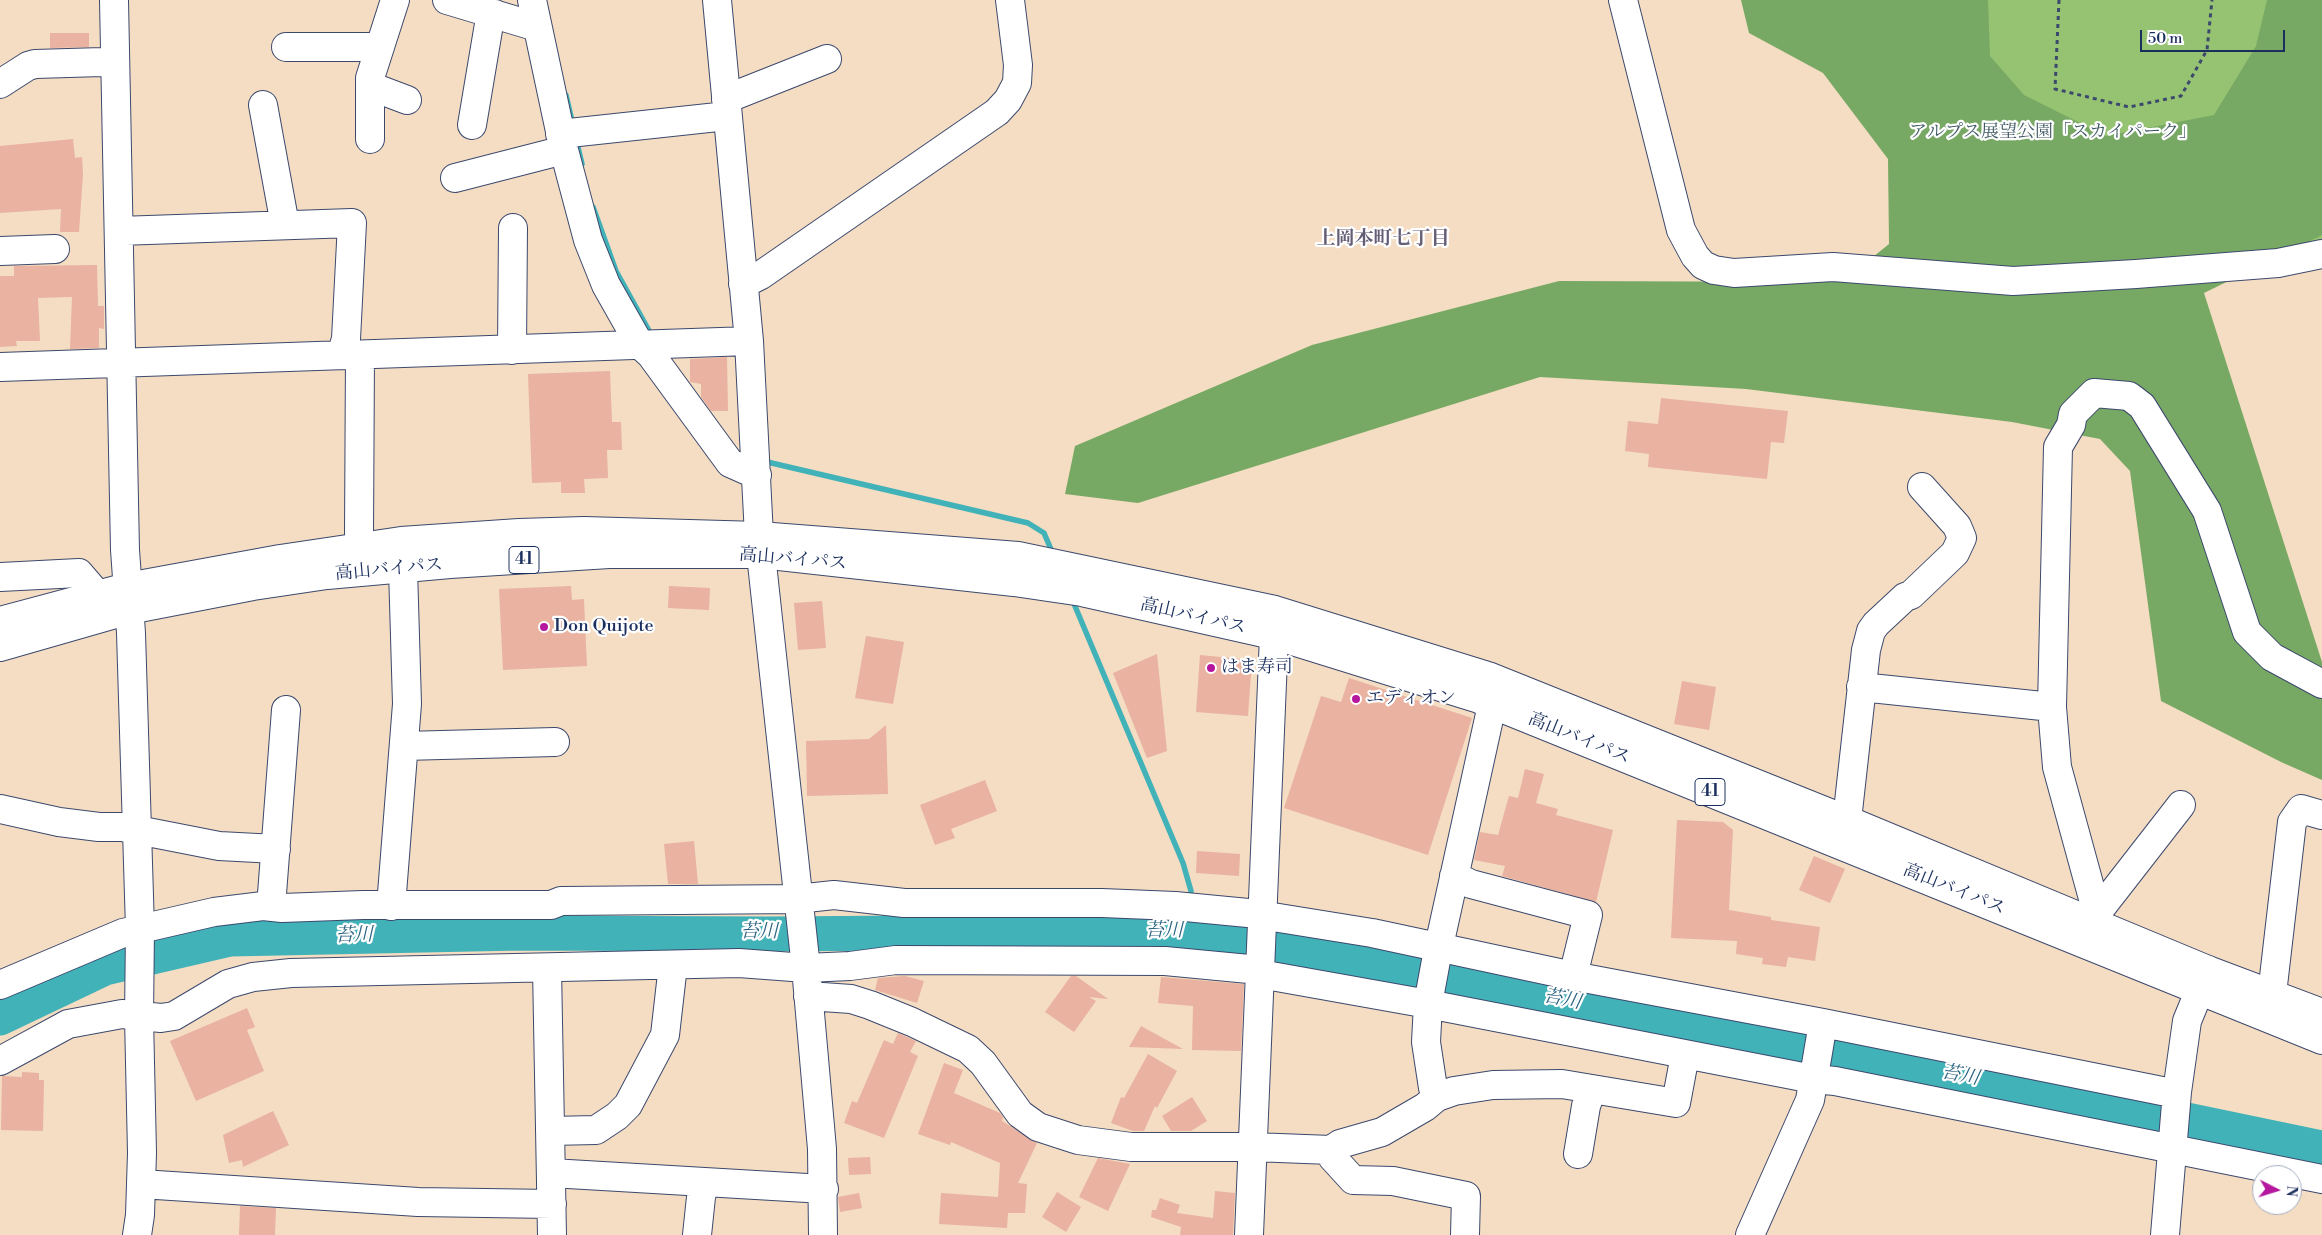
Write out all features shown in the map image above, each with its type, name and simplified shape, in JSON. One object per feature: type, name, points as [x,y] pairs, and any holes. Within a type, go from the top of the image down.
[{"type":"main road","points":[[114,0],[128,599],[138,830],[140,933],[141,1184],[137,1235]]},
{"type":"main road","points":[[370,139],[370,78],[395,0]]},
{"type":"main road","points":[[447,0],[537,27]]},
{"type":"main road","points":[[532,0],[537,27],[568,137],[588,240],[606,285],[653,345],[651,355],[730,463],[757,474]]},
{"type":"main road","points":[[717,0],[749,341],[760,545],[808,996],[824,1189],[823,1235]]},
{"type":"main road","points":[[743,284],[761,275],[997,112],[1008,100],[1017,82],[1018,65],[1010,0]]},
{"type":"main road","points":[[1623,0],[1681,230],[1695,256],[1703,265],[1714,270],[1734,273],[1833,267],[2013,280],[2136,274],[2278,263],[2322,254]]},
{"type":"main road","points":[[472,125],[489,24],[494,14]]},
{"type":"main road","points":[[286,47],[380,46]]},
{"type":"main road","points":[[455,178],[568,137],[727,107],[827,59]]},
{"type":"main road","points":[[0,84],[28,66],[35,64],[102,62]]},
{"type":"main road","points":[[370,86],[407,100]]},
{"type":"main road","points":[[263,104],[285,225]]},
{"type":"main road","points":[[119,231],[352,223],[346,339],[350,355],[359,533]]},
{"type":"main road","points":[[512,350],[513,228]]},
{"type":"main road","points":[[0,252],[55,249]]},
{"type":"main road","points":[[0,367],[749,341]]},
{"type":"main road","points":[[2095,918],[2056,767],[2052,706],[2058,447],[2071,425],[2073,414],[2094,393],[2130,396],[2136,400],[2207,511],[2247,632],[2272,657],[2322,684]]},
{"type":"main road","points":[[1847,820],[1866,650],[1871,631],[1876,624],[1905,598],[1911,595],[1955,553],[1962,538],[1957,526],[1922,487]]},
{"type":"main road","name":"高山バイパス","points":[[0,647],[128,599],[280,559],[402,541],[584,530],[760,545],[1018,556],[1070,566],[1274,622],[1488,676],[2095,918],[2204,980],[2322,1040]]},
{"type":"main road","name":"高山バイパス","points":[[0,621],[97,594],[128,599],[403,569],[760,545],[1274,622],[1492,704],[2204,980],[2272,994],[2322,1014]]},
{"type":"main road","points":[[391,906],[407,704],[407,648],[403,569]]},
{"type":"main road","points":[[0,577],[79,573],[97,594]]},
{"type":"main road","points":[[1249,1235],[1274,622]]},
{"type":"main road","points":[[1862,687],[2052,706]]},
{"type":"main road","points":[[1433,1088],[1426,1042],[1429,1001],[1438,951],[1492,704]]},
{"type":"main road","points":[[271,906],[286,710]]},
{"type":"main road","points":[[404,746],[554,742]]},
{"type":"main road","points":[[2095,918],[2181,806]]},
{"type":"main road","points":[[0,809],[59,822],[138,830],[219,846],[276,849]]},
{"type":"main road","points":[[2272,994],[2292,822],[2301,809],[2322,815]]},
{"type":"main road","points":[[1454,876],[1471,884],[1588,915],[1573,976]]},
{"type":"main road","points":[[0,985],[123,933],[140,933],[214,912],[271,906],[282,908],[551,905],[561,901],[798,904],[834,895],[904,903],[1102,903],[1189,906],[1372,933],[1438,951],[1573,976],[1822,1027],[2162,1091],[2177,1096]]},
{"type":"main road","points":[[0,1061],[68,1024],[122,1014],[139,1008],[161,1018],[174,1016],[228,984],[253,977],[291,973],[739,963],[805,963],[850,966],[896,960],[1165,961],[1260,969],[1429,1001],[1685,1055],[1814,1075],[1835,1081],[2172,1143],[2322,1179]]},
{"type":"main road","points":[[550,1131],[596,1130],[617,1116],[628,1105],[665,1035],[673,965]]},
{"type":"main road","points":[[547,968],[552,1235]]},
{"type":"main road","points":[[2165,1235],[2172,1143],[2187,1021],[2204,980]]},
{"type":"main road","points":[[808,996],[851,999],[870,1004],[968,1049],[983,1063],[1020,1114],[1038,1127],[1056,1135],[1078,1140],[1131,1147],[1253,1146],[1332,1150],[1340,1144],[1382,1132],[1425,1107],[1438,1097],[1454,1090],[1493,1084],[1562,1084],[1676,1103],[1685,1055]]},
{"type":"main road","points":[[1750,1235],[1810,1100],[1822,1027]]},
{"type":"main road","points":[[1578,1154],[1586,1106],[1592,1089]]},
{"type":"main road","points":[[1332,1150],[1332,1157],[1352,1180],[1393,1181],[1466,1196],[1465,1235]]},
{"type":"main road","points":[[551,1172],[824,1189]]},
{"type":"main road","points":[[697,1235],[700,1197],[705,1182]]},
{"type":"main road","points":[[141,1184],[418,1202],[552,1204]]},
{"type":"path","points":[[2059,0],[2055,89],[2129,107],[2181,96],[2207,50],[2212,0]]},
{"type":"green space","name":"アルプス展望公園「スカイパーク」","points":[[1741,0],[1988,0],[1990,56],[2024,95],[2106,136],[2214,115],[2256,46],[2267,0],[2322,0],[2322,235],[2204,293],[2322,662],[2322,780],[2281,762],[2161,701],[2130,471],[2100,439],[2012,422],[1746,389],[1540,377],[1138,503],[1065,494],[1075,446],[1312,345],[1559,281],[1842,282],[1889,244],[1888,159],[1823,73],[1749,33]]},
{"type":"green space","points":[[1946,0],[2322,0],[2322,240],[2303,247],[1941,60]]},
{"type":"building","points":[[50,33],[89,33],[89,47],[50,48]]},
{"type":"building","points":[[73,139],[75,158],[82,157],[83,174],[79,232],[60,232],[61,209],[0,213],[0,146]]},
{"type":"building","points":[[97,265],[98,306],[104,306],[104,329],[99,328],[99,348],[70,349],[72,297],[38,298],[40,341],[16,341],[17,346],[0,347],[0,276],[14,276],[14,266]]},
{"type":"building","points":[[727,357],[728,411],[711,411],[701,397],[701,384],[690,382],[690,359]]},
{"type":"building","points":[[610,371],[612,422],[621,422],[622,450],[607,450],[608,478],[584,479],[585,493],[561,493],[561,482],[532,483],[528,374]]},
{"type":"building","points":[[1661,398],[1788,411],[1784,443],[1771,442],[1767,479],[1648,467],[1649,454],[1625,451],[1628,421],[1658,424]]},
{"type":"building","points":[[571,586],[572,600],[584,599],[587,666],[503,670],[499,589]]},
{"type":"building","points":[[669,586],[710,588],[709,610],[668,608]]},
{"type":"building","points":[[822,601],[826,648],[798,650],[794,603]]},
{"type":"building","points":[[866,636],[904,642],[893,704],[855,698]]},
{"type":"building","points":[[1157,654],[1167,751],[1147,758],[1113,673]]},
{"type":"building","points":[[1200,655],[1252,660],[1248,716],[1196,712]]},
{"type":"building","points":[[1349,678],[1472,718],[1428,855],[1284,808],[1321,696],[1341,702]]},
{"type":"building","points":[[1682,681],[1716,687],[1709,730],[1674,724]]},
{"type":"building","points":[[886,725],[888,794],[807,796],[806,741],[869,739]]},
{"type":"building","points":[[1525,769],[1544,774],[1536,803],[1558,809],[1556,815],[1613,830],[1596,902],[1502,876],[1505,866],[1474,860],[1480,832],[1498,835],[1509,796],[1518,798]]},
{"type":"building","points":[[985,780],[997,811],[951,829],[955,838],[935,845],[920,805]]},
{"type":"building","points":[[1677,820],[1723,822],[1733,830],[1729,910],[1771,917],[1771,920],[1820,927],[1815,961],[1788,957],[1786,967],[1762,964],[1763,958],[1736,954],[1737,941],[1671,938]]},
{"type":"building","points":[[694,841],[698,884],[668,884],[664,844]]},
{"type":"building","points":[[1197,851],[1240,854],[1239,876],[1196,873]]},
{"type":"building","points":[[1814,856],[1845,869],[1830,903],[1799,890]]},
{"type":"building","points":[[905,976],[924,981],[917,1003],[875,990],[878,978]]},
{"type":"building","points":[[1071,976],[1076,976],[1108,999],[1089,997],[1096,1001],[1074,1032],[1045,1012]]},
{"type":"building","points":[[1161,977],[1244,984],[1241,1051],[1192,1050],[1193,1006],[1158,1003]]},
{"type":"building","points":[[247,1008],[255,1027],[247,1030],[264,1071],[196,1101],[170,1041]]},
{"type":"building","points":[[1141,1026],[1183,1049],[1129,1047]]},
{"type":"building","points":[[898,1033],[916,1041],[910,1052],[918,1056],[884,1138],[844,1123],[852,1101],[857,1103],[884,1040],[893,1044]]},
{"type":"building","points":[[1148,1054],[1177,1071],[1157,1108],[1155,1106],[1144,1131],[1133,1131],[1111,1123],[1121,1097],[1124,1098]]},
{"type":"building","points":[[944,1063],[963,1070],[954,1093],[1000,1113],[1003,1117],[1002,1121],[1037,1143],[1018,1183],[1027,1184],[1025,1213],[1008,1213],[1007,1228],[939,1224],[941,1193],[998,1197],[1000,1163],[951,1142],[950,1145],[918,1134]]},
{"type":"building","points":[[22,1072],[39,1073],[39,1080],[44,1080],[43,1131],[1,1130],[2,1076],[22,1077]]},
{"type":"building","points":[[1192,1097],[1207,1121],[1191,1131],[1171,1131],[1162,1116]]},
{"type":"building","points":[[273,1111],[289,1145],[243,1167],[242,1160],[229,1163],[223,1135]]},
{"type":"building","points":[[870,1157],[871,1174],[849,1175],[848,1158]]},
{"type":"building","points":[[1098,1158],[1130,1164],[1108,1211],[1079,1197]]},
{"type":"building","points":[[1215,1191],[1235,1193],[1233,1235],[1180,1235],[1181,1227],[1151,1217],[1152,1210],[1156,1210],[1160,1198],[1180,1205],[1177,1213],[1213,1218]]},
{"type":"building","points":[[1057,1192],[1081,1207],[1066,1232],[1042,1217]]},
{"type":"building","points":[[859,1193],[862,1208],[840,1212],[838,1197]]},
{"type":"building","points":[[240,1206],[276,1208],[275,1235],[239,1235]]},
{"type":"waterway","points":[[566,95],[573,125]]},
{"type":"waterway","points":[[576,139],[582,164]]},
{"type":"waterway","points":[[593,207],[616,271],[652,336]]},
{"type":"waterway","points":[[763,461],[1028,523],[1044,533],[1053,554]]},
{"type":"waterway","points":[[1072,599],[1183,863],[1191,891],[1190,901]]},
{"type":"waterway","points":[[1187,931],[1188,916]]},
{"type":"waterway","name":"苔川","points":[[0,1018],[105,968],[230,939],[521,933],[770,934],[1187,931],[1244,937],[1288,951],[1413,972],[2100,1102],[2322,1148]]},
{"type":"place","name":"Don Quijote","points":[[544,627]]},
{"type":"place","name":"はま寿司","points":[[1211,668]]},
{"type":"place","name":"エディオン","points":[[1356,699]]},
{"type":"district","name":"上岡本町七丁目","points":[[1383,239]]}]
